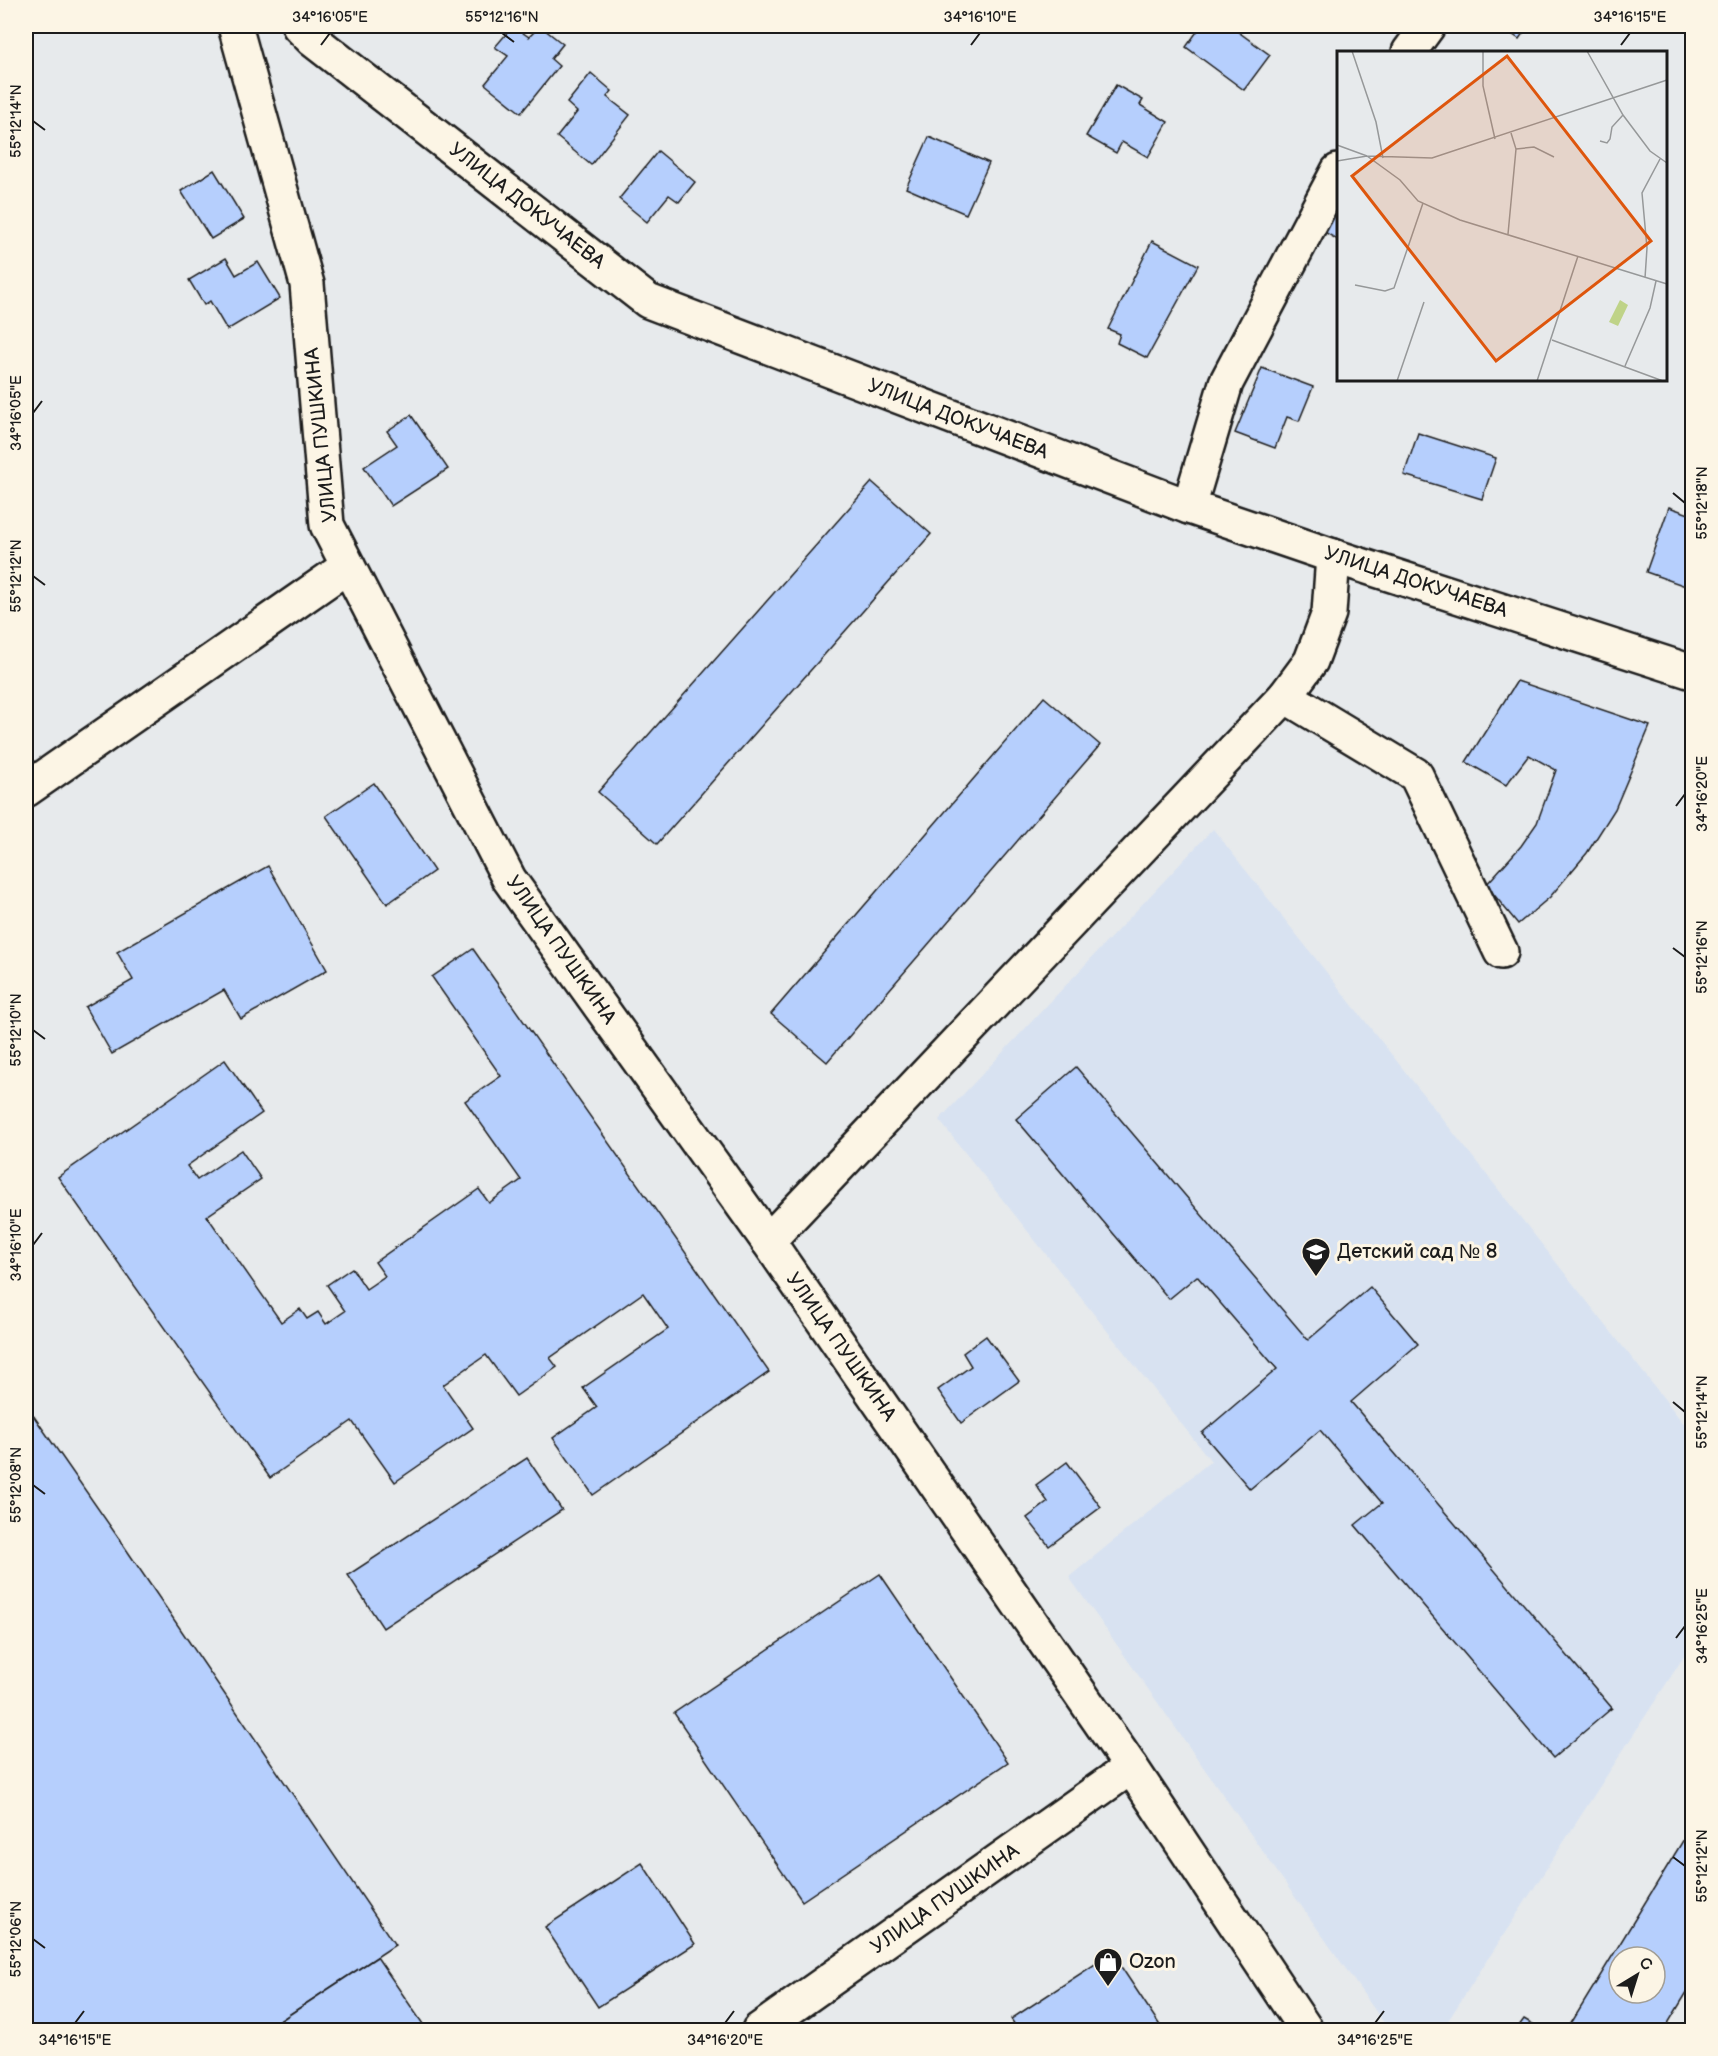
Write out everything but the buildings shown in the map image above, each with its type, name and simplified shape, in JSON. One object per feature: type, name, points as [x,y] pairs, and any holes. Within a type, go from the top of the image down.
[{"type":"street","name":"УЛИЦА ПУШКИНА","points":[[235,26],[306,284],[327,525],[509,879],[768,1241],[1131,1767],[1306,2031]]},
{"type":"street","points":[[1410,51],[1428,26]]},
{"type":"street","name":"УЛИЦА ДОКУЧАЕВА","points":[[311,30],[648,301],[1189,507],[1692,672]]},
{"type":"street","points":[[1189,507],[1226,383],[1337,173]]},
{"type":"street","points":[[768,1241],[1285,696],[1311,661],[1329,613],[1334,556]]},
{"type":"street","points":[[26,790],[348,566]]},
{"type":"street","points":[[1285,696],[1416,775],[1501,952]]},
{"type":"street","name":"УЛИЦА ПУШКИНА","points":[[759,2031],[1131,1767]]},
{"type":"shaded area","name":"Детский сад № 8","points":[[1213,829],[1692,1434],[1692,1644],[1442,2030],[1389,2030],[1069,1577],[1211,1461],[939,1120]]},
{"type":"place","name":"Детский сад № 8","points":[[1316,1278]]},
{"type":"place","name":"Ozon","points":[[1108,1988]]}]
